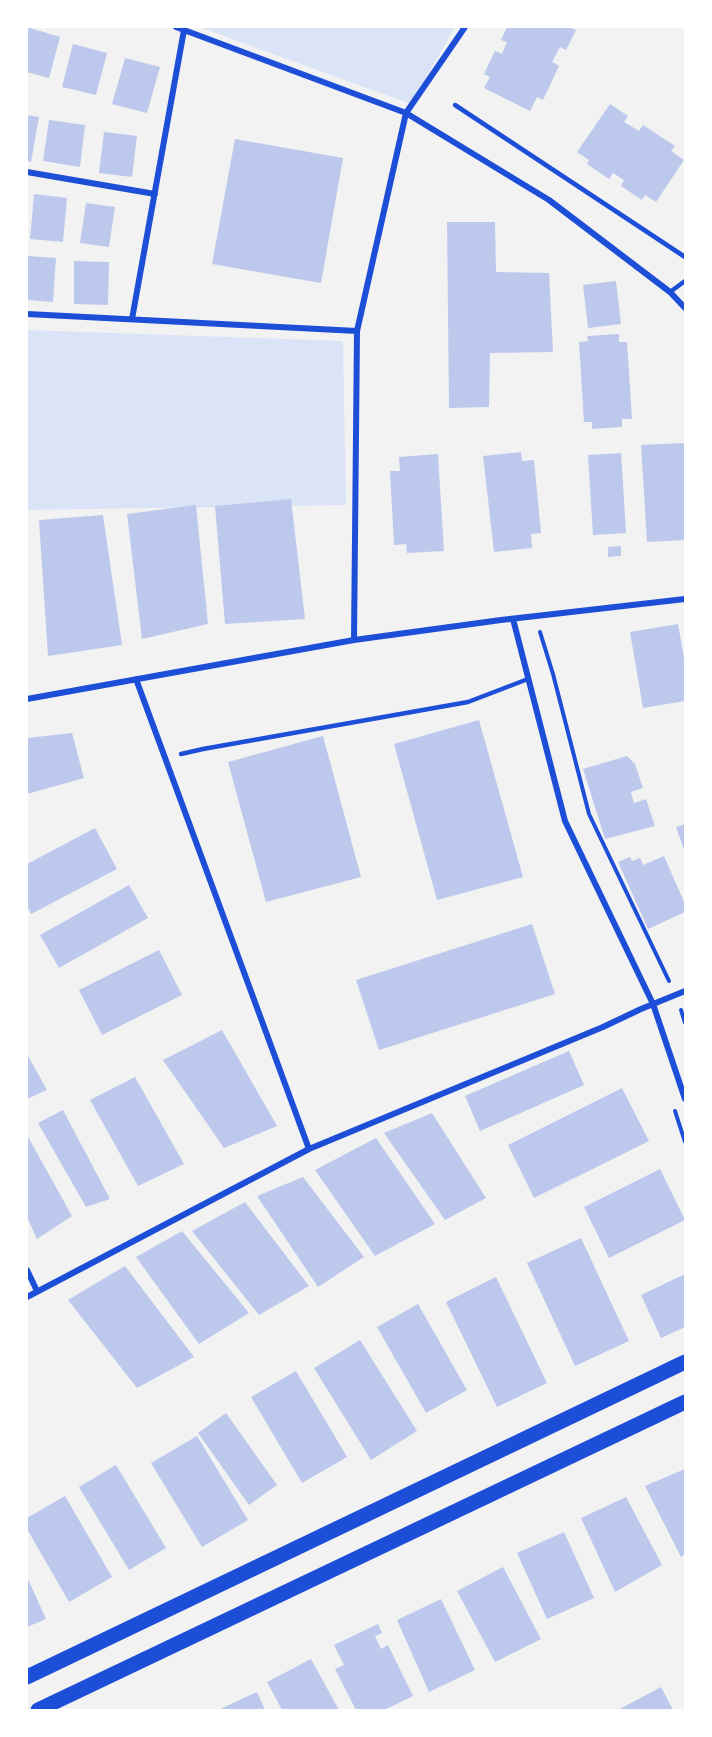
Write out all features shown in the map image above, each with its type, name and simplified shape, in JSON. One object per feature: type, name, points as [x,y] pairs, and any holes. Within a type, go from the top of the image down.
[{"type":"main road","points":[[27,1677],[685,1362]]},
{"type":"main road","points":[[38,1710],[685,1402]]},
{"type":"street","points":[[176,27],[406,113],[549,200],[670,292],[685,309]]},
{"type":"street","points":[[354,640],[357,331],[406,113],[465,27]]},
{"type":"street","points":[[132,319],[184,30]]},
{"type":"street","points":[[27,172],[155,194]]},
{"type":"street","points":[[27,314],[357,331]]},
{"type":"street","points":[[27,699],[354,640],[685,599]]},
{"type":"street","points":[[513,619],[565,821],[653,1004],[685,1099]]},
{"type":"street","points":[[136,679],[309,1149]]},
{"type":"street","points":[[27,1297],[309,1149],[685,991]]},
{"type":"street","points":[[27,1270],[37,1291]]},
{"type":"lane","points":[[455,105],[685,256]]},
{"type":"lane","points":[[670,292],[685,280]]},
{"type":"lane","points":[[180,754],[468,702],[528,679]]},
{"type":"path","points":[[538,616],[540,633],[590,814],[675,995],[685,1023]]},
{"type":"path","points":[[540,633],[551,632]]},
{"type":"shaded area","points":[[199,27],[455,27],[411,104]]},
{"type":"shaded area","points":[[27,330],[343,341],[346,505],[27,510]]},
{"type":"building","points":[[27,27],[60,37],[49,78],[27,72]]},
{"type":"building","points":[[507,27],[569,27],[576,30],[566,50],[560,47],[552,62],[559,66],[543,100],[537,97],[530,111],[484,88],[490,77],[484,74],[495,51],[502,54],[507,42],[501,40]]},
{"type":"building","points":[[73,44],[107,53],[96,95],[62,87]]},
{"type":"building","points":[[125,58],[160,67],[147,113],[112,104]]},
{"type":"building","points":[[610,104],[628,116],[624,122],[639,131],[643,125],[675,146],[671,151],[684,160],[656,202],[645,195],[642,200],[621,186],[624,180],[613,173],[609,179],[587,164],[589,160],[577,152]]},
{"type":"building","points":[[27,115],[39,117],[31,162],[27,161]]},
{"type":"building","points":[[49,120],[85,125],[80,167],[43,161]]},
{"type":"building","points":[[104,132],[137,136],[132,177],[99,173]]},
{"type":"building","points":[[235,139],[343,158],[321,283],[212,264]]},
{"type":"building","points":[[34,194],[67,198],[63,242],[30,239]]},
{"type":"building","points":[[86,203],[115,207],[109,247],[80,243]]},
{"type":"building","points":[[447,222],[495,222],[496,272],[549,273],[553,352],[490,353],[489,407],[449,408]]},
{"type":"building","points":[[27,256],[56,258],[53,302],[27,300]]},
{"type":"building","points":[[74,261],[109,262],[108,305],[74,304]]},
{"type":"building","points":[[616,281],[621,324],[588,328],[583,285]]},
{"type":"building","points":[[619,334],[619,342],[627,342],[632,419],[622,419],[622,427],[592,429],[592,422],[584,422],[579,342],[588,341],[587,336]]},
{"type":"building","points":[[685,443],[685,540],[647,542],[641,445]]},
{"type":"building","points":[[521,452],[522,461],[534,460],[541,533],[531,534],[532,548],[494,552],[483,456]]},
{"type":"building","points":[[621,453],[626,533],[593,535],[588,455]]},
{"type":"building","points":[[438,454],[444,551],[407,553],[406,544],[394,545],[390,471],[400,471],[399,457]]},
{"type":"building","points":[[291,499],[305,619],[225,624],[215,506]]},
{"type":"building","points":[[196,505],[208,624],[142,639],[127,514]]},
{"type":"building","points":[[103,515],[122,645],[48,656],[39,520]]},
{"type":"building","points":[[621,546],[621,556],[608,557],[608,547]]},
{"type":"building","points":[[678,624],[685,663],[685,701],[643,708],[630,632]]},
{"type":"building","points":[[479,720],[523,877],[437,900],[394,744]]},
{"type":"building","points":[[72,733],[84,778],[27,794],[27,738]]},
{"type":"building","points":[[323,736],[361,877],[266,902],[228,762]]},
{"type":"building","points":[[627,756],[635,764],[643,788],[631,792],[634,803],[646,799],[655,826],[605,839],[583,769]]},
{"type":"building","points":[[685,824],[685,853],[676,827]]},
{"type":"building","points":[[95,828],[117,869],[31,914],[27,906],[27,864]]},
{"type":"building","points":[[664,856],[685,904],[685,912],[648,929],[618,862],[630,857],[632,861],[640,858],[643,865]]},
{"type":"building","points":[[129,885],[148,918],[59,968],[40,935]]},
{"type":"building","points":[[532,924],[555,994],[379,1050],[356,980]]},
{"type":"building","points":[[159,950],[182,995],[102,1035],[79,990]]},
{"type":"building","points":[[222,1030],[277,1126],[224,1148],[163,1060]]},
{"type":"building","points":[[569,1051],[584,1085],[480,1131],[465,1096]]},
{"type":"building","points":[[27,1054],[47,1090],[27,1099]]},
{"type":"building","points":[[135,1077],[184,1164],[138,1186],[90,1100]]},
{"type":"building","points":[[622,1088],[649,1141],[534,1198],[508,1145]]},
{"type":"building","points":[[63,1110],[110,1199],[86,1207],[38,1123]]},
{"type":"building","points":[[432,1113],[486,1198],[445,1220],[384,1133]]},
{"type":"building","points":[[27,1135],[72,1216],[37,1239],[27,1217]]},
{"type":"building","points":[[376,1138],[435,1224],[375,1256],[315,1170]]},
{"type":"building","points":[[660,1169],[685,1220],[609,1258],[584,1207]]},
{"type":"building","points":[[303,1177],[364,1257],[318,1287],[257,1196]]},
{"type":"building","points":[[245,1202],[309,1286],[259,1315],[192,1231]]},
{"type":"building","points":[[182,1231],[249,1313],[199,1344],[136,1257]]},
{"type":"building","points":[[581,1238],[629,1341],[575,1366],[527,1263]]},
{"type":"building","points":[[125,1266],[194,1357],[137,1388],[68,1300]]},
{"type":"building","points":[[685,1274],[685,1327],[661,1338],[641,1295]]},
{"type":"building","points":[[496,1277],[547,1383],[497,1407],[446,1302]]},
{"type":"building","points":[[418,1304],[467,1390],[426,1413],[377,1327]]},
{"type":"building","points":[[360,1340],[417,1431],[371,1460],[314,1368]]},
{"type":"building","points":[[296,1371],[347,1457],[302,1483],[251,1397]]},
{"type":"building","points":[[226,1413],[277,1485],[249,1505],[198,1433]]},
{"type":"building","points":[[197,1436],[248,1520],[202,1547],[151,1463]]},
{"type":"building","points":[[116,1465],[166,1548],[129,1570],[79,1487]]},
{"type":"building","points":[[685,1469],[685,1554],[681,1557],[645,1486]]},
{"type":"building","points":[[65,1496],[112,1577],[69,1602],[27,1529],[27,1518]]},
{"type":"building","points":[[626,1497],[662,1565],[615,1592],[581,1518]]},
{"type":"building","points":[[564,1532],[594,1598],[547,1619],[517,1553]]},
{"type":"building","points":[[503,1567],[541,1639],[495,1662],[457,1591]]},
{"type":"building","points":[[27,1577],[46,1619],[27,1627]]},
{"type":"building","points":[[441,1599],[475,1670],[429,1692],[397,1620]]},
{"type":"building","points":[[378,1624],[382,1633],[375,1636],[381,1649],[388,1645],[413,1696],[384,1710],[356,1710],[335,1669],[344,1665],[334,1645]]},
{"type":"building","points":[[311,1659],[339,1710],[282,1710],[267,1682]]},
{"type":"building","points":[[661,1687],[673,1710],[618,1710]]},
{"type":"building","points":[[257,1692],[265,1710],[218,1710]]}]
